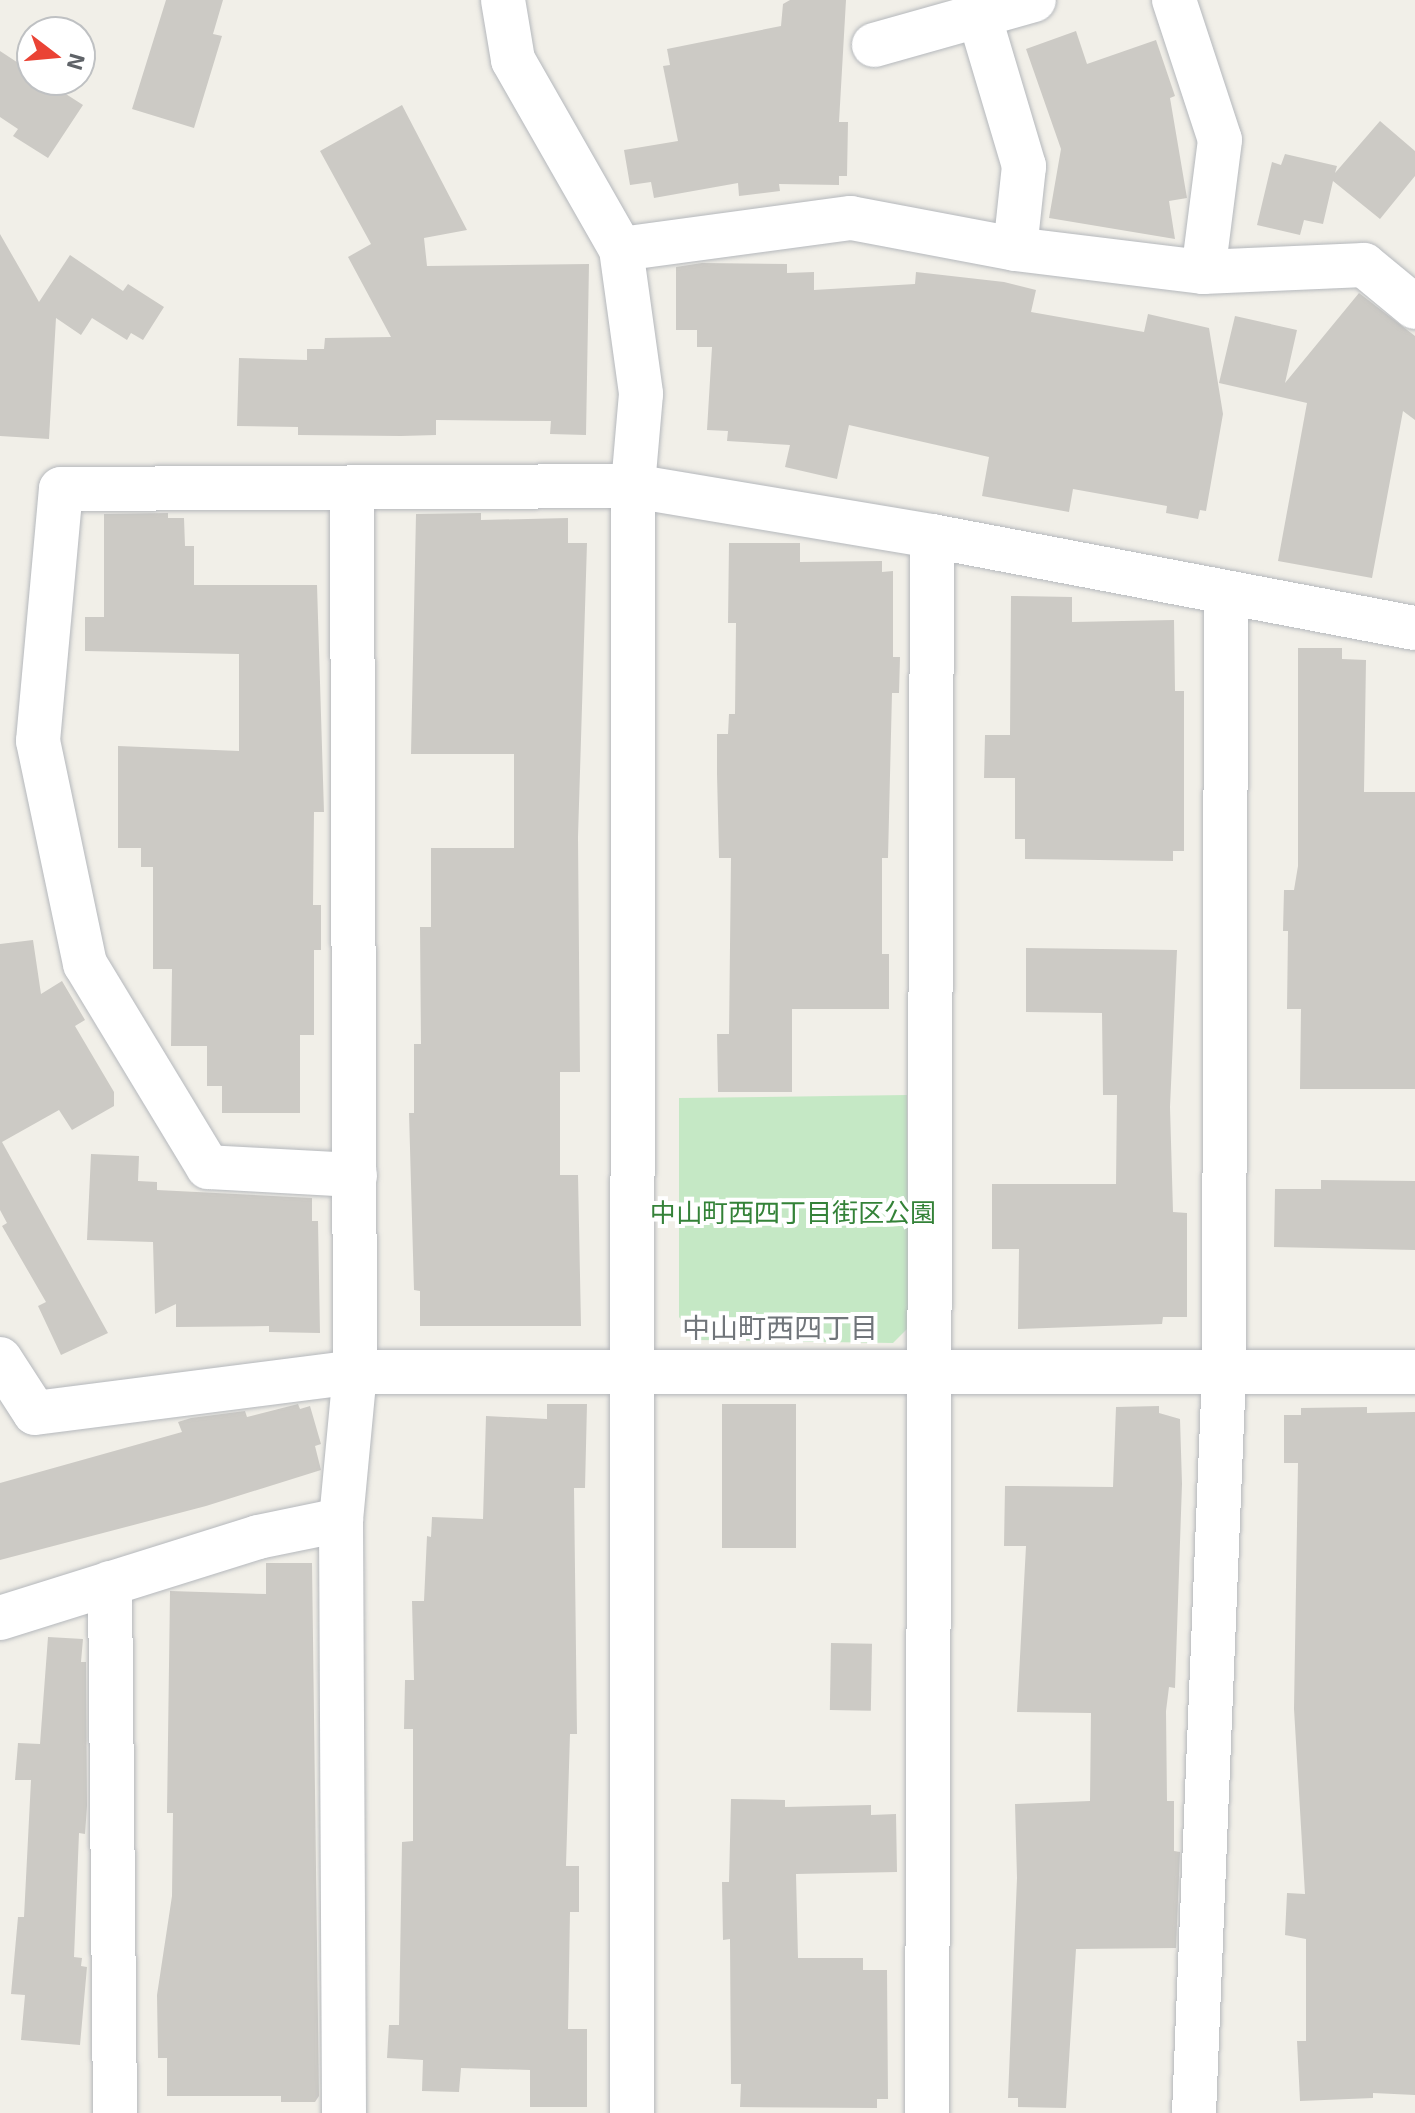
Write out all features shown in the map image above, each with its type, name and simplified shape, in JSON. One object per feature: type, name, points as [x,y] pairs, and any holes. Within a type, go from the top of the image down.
[{"type":"street","points":[[503,0],[513,60],[621,249],[641,394],[633,486],[632,2113]]},
{"type":"street","points":[[874,45],[1034,0]]},
{"type":"street","points":[[1174,0],[1220,140],[1203,272]]},
{"type":"street","points":[[979,15],[1024,166],[1015,249]]},
{"type":"street","points":[[621,249],[851,218],[1015,249],[1203,272],[1364,265],[1415,307]]},
{"type":"street","points":[[355,1175],[208,1167],[85,964],[38,741],[61,489],[352,491],[633,486],[932,536],[1415,628]]},
{"type":"street","points":[[344,2113],[341,1520],[355,1372],[352,491]]},
{"type":"street","points":[[927,2113],[933,1373],[932,536]]},
{"type":"street","points":[[1194,2113],[1224,1372],[1226,594]]},
{"type":"street","points":[[0,1359],[35,1413],[355,1372],[1415,1372]]},
{"type":"street","points":[[0,1618],[258,1537],[341,1520]]},
{"type":"street","points":[[110,1583],[115,2113]]},
{"type":"green space","name":"中山町西四丁目街区公園","points":[[907,1095],[909,1327],[893,1343],[698,1340],[679,1317],[679,1098]]},
{"type":"building","points":[[166,0],[223,0],[213,34],[222,36],[194,128],[132,109]]},
{"type":"building","points":[[790,0],[846,0],[839,122],[848,122],[847,176],[839,176],[839,185],[779,184],[780,191],[739,196],[738,183],[654,198],[651,182],[630,185],[624,150],[678,141],[663,66],[670,65],[667,49],[781,26],[783,4]]},
{"type":"building","points":[[1076,31],[1087,64],[1156,40],[1175,96],[1170,98],[1187,198],[1169,201],[1175,239],[1049,218],[1061,149],[1026,49]]},
{"type":"building","points":[[0,51],[16,62],[16,96],[69,96],[83,105],[48,158],[13,136],[18,129],[0,117]]},
{"type":"building","points":[[402,105],[467,230],[424,238],[427,266],[589,264],[586,435],[550,434],[551,421],[436,420],[436,435],[401,436],[298,435],[298,427],[237,426],[239,358],[307,360],[307,349],[324,349],[325,338],[391,337],[348,257],[371,244],[320,151]]},
{"type":"building","points":[[1380,121],[1415,151],[1415,176],[1380,219],[1333,181],[1323,224],[1304,220],[1300,235],[1257,225],[1272,162],[1281,165],[1285,154],[1337,166],[1335,173]]},
{"type":"building","points":[[0,234],[39,302],[70,255],[123,291],[128,284],[164,307],[143,340],[131,333],[127,340],[92,318],[81,335],[56,318],[49,439],[0,436]]},
{"type":"building","points":[[702,263],[787,264],[787,273],[814,272],[814,290],[915,284],[916,272],[1004,282],[1036,290],[1031,312],[1144,332],[1148,314],[1209,328],[1223,414],[1206,511],[1200,510],[1198,519],[1166,513],[1167,506],[1073,489],[1069,512],[982,496],[989,457],[849,425],[837,479],[785,467],[790,445],[727,441],[728,431],[707,430],[712,347],[697,347],[697,330],[676,330],[676,267]]},
{"type":"building","points":[[1359,293],[1415,336],[1415,420],[1403,411],[1372,578],[1278,561],[1307,403],[1219,383],[1235,316],[1297,330],[1285,383]]},
{"type":"building","points":[[168,513],[168,518],[184,518],[185,546],[194,546],[194,585],[317,585],[324,812],[314,812],[313,905],[321,905],[321,950],[314,950],[314,1035],[300,1035],[300,1113],[222,1113],[222,1086],[207,1086],[207,1046],[171,1046],[172,969],[153,969],[153,867],[141,867],[141,848],[118,848],[118,746],[239,751],[239,654],[85,651],[85,617],[104,617],[104,514]]},
{"type":"building","points":[[481,513],[481,520],[568,518],[568,543],[587,543],[578,837],[580,1072],[560,1072],[560,1175],[578,1175],[581,1326],[420,1326],[420,1291],[414,1290],[409,1113],[414,1113],[414,1044],[421,1044],[420,927],[431,927],[431,848],[514,848],[514,754],[411,754],[416,514]]},
{"type":"building","points":[[729,543],[800,543],[800,562],[882,561],[882,572],[893,571],[893,657],[900,657],[899,693],[892,693],[888,858],[882,858],[882,954],[889,954],[889,1009],[792,1009],[792,1092],[718,1092],[717,1034],[729,1034],[731,858],[719,858],[717,734],[728,734],[729,714],[735,714],[736,623],[728,623]]},
{"type":"building","points":[[1011,596],[1072,597],[1072,622],[1174,620],[1175,691],[1184,691],[1184,851],[1173,851],[1173,861],[1025,859],[1025,839],[1015,839],[1015,778],[984,778],[985,735],[1010,735]]},
{"type":"building","points":[[1298,648],[1342,648],[1342,659],[1366,660],[1364,792],[1415,792],[1415,1089],[1300,1089],[1301,1009],[1287,1009],[1288,931],[1283,931],[1284,890],[1294,890],[1298,866]]},
{"type":"building","points":[[33,940],[41,994],[62,981],[85,1020],[75,1026],[114,1092],[114,1106],[72,1130],[59,1110],[2,1142],[108,1333],[61,1355],[38,1306],[46,1302],[2,1226],[7,1223],[0,1210],[0,944]]},
{"type":"building","points":[[1026,948],[1177,950],[1170,1107],[1173,1212],[1187,1213],[1187,1317],[1163,1317],[1162,1324],[1018,1329],[1019,1249],[992,1249],[992,1184],[1116,1184],[1117,1095],[1103,1095],[1102,1013],[1026,1012]]},
{"type":"building","points":[[91,1154],[139,1156],[138,1181],[157,1182],[157,1190],[312,1198],[312,1221],[318,1221],[320,1333],[269,1332],[269,1326],[176,1327],[176,1304],[155,1314],[153,1242],[87,1240]]},
{"type":"building","points":[[1321,1180],[1415,1181],[1415,1250],[1274,1247],[1275,1189],[1321,1189]]},
{"type":"building","points":[[298,1404],[300,1409],[310,1406],[321,1444],[315,1446],[321,1470],[206,1506],[0,1560],[0,1483],[182,1432],[178,1422],[191,1418],[245,1411],[247,1417]]},
{"type":"building","points":[[547,1404],[587,1404],[585,1488],[574,1488],[577,1734],[570,1734],[566,1866],[579,1866],[579,1912],[570,1912],[568,2029],[587,2029],[587,2107],[530,2107],[530,2070],[461,2068],[459,2092],[422,2091],[423,2060],[387,2058],[389,2025],[399,2025],[402,1842],[413,1841],[413,1729],[404,1729],[405,1680],[414,1680],[412,1601],[424,1601],[427,1536],[431,1537],[432,1517],[483,1519],[486,1416],[547,1419]]},
{"type":"building","points":[[722,1404],[796,1404],[796,1548],[722,1548]]},
{"type":"building","points":[[1159,1406],[1159,1413],[1180,1419],[1182,1484],[1175,1688],[1169,1687],[1166,1711],[1167,1801],[1174,1801],[1174,1851],[1180,1852],[1176,1948],[1076,1949],[1066,2108],[1018,2107],[1018,2098],[1008,2098],[1017,1878],[1015,1804],[1090,1801],[1091,1713],[1017,1712],[1026,1546],[1004,1546],[1005,1486],[1113,1487],[1116,1407]]},
{"type":"building","points":[[1367,1407],[1367,1413],[1415,1412],[1415,2095],[1373,2093],[1373,2098],[1300,2101],[1297,2041],[1306,2041],[1306,1939],[1285,1935],[1287,1893],[1305,1894],[1294,1709],[1298,1463],[1284,1463],[1284,1415],[1301,1415],[1301,1408]]},
{"type":"building","points":[[266,1563],[312,1563],[319,2096],[315,2102],[281,2102],[281,2096],[167,2096],[167,2058],[158,2058],[157,1995],[172,1896],[173,1813],[167,1813],[170,1591],[266,1594]]},
{"type":"building","points":[[48,1637],[83,1639],[81,1662],[86,1662],[87,1806],[85,1834],[79,1833],[74,1957],[82,1958],[81,1966],[87,1967],[80,2045],[21,2040],[25,1995],[11,1994],[18,1917],[24,1917],[31,1780],[15,1780],[18,1743],[40,1744]]},
{"type":"building","points":[[831,1643],[872,1644],[871,1711],[830,1710]]},
{"type":"building","points":[[731,1799],[785,1800],[785,1807],[871,1805],[871,1815],[896,1814],[897,1872],[796,1874],[798,1958],[863,1958],[863,1970],[887,1970],[888,2099],[877,2099],[877,2108],[740,2107],[741,2084],[731,2084],[730,1939],[723,1940],[722,1882],[729,1882]]},
{"type":"district","name":"中山町西四丁目","points":[[780,1327]]}]
